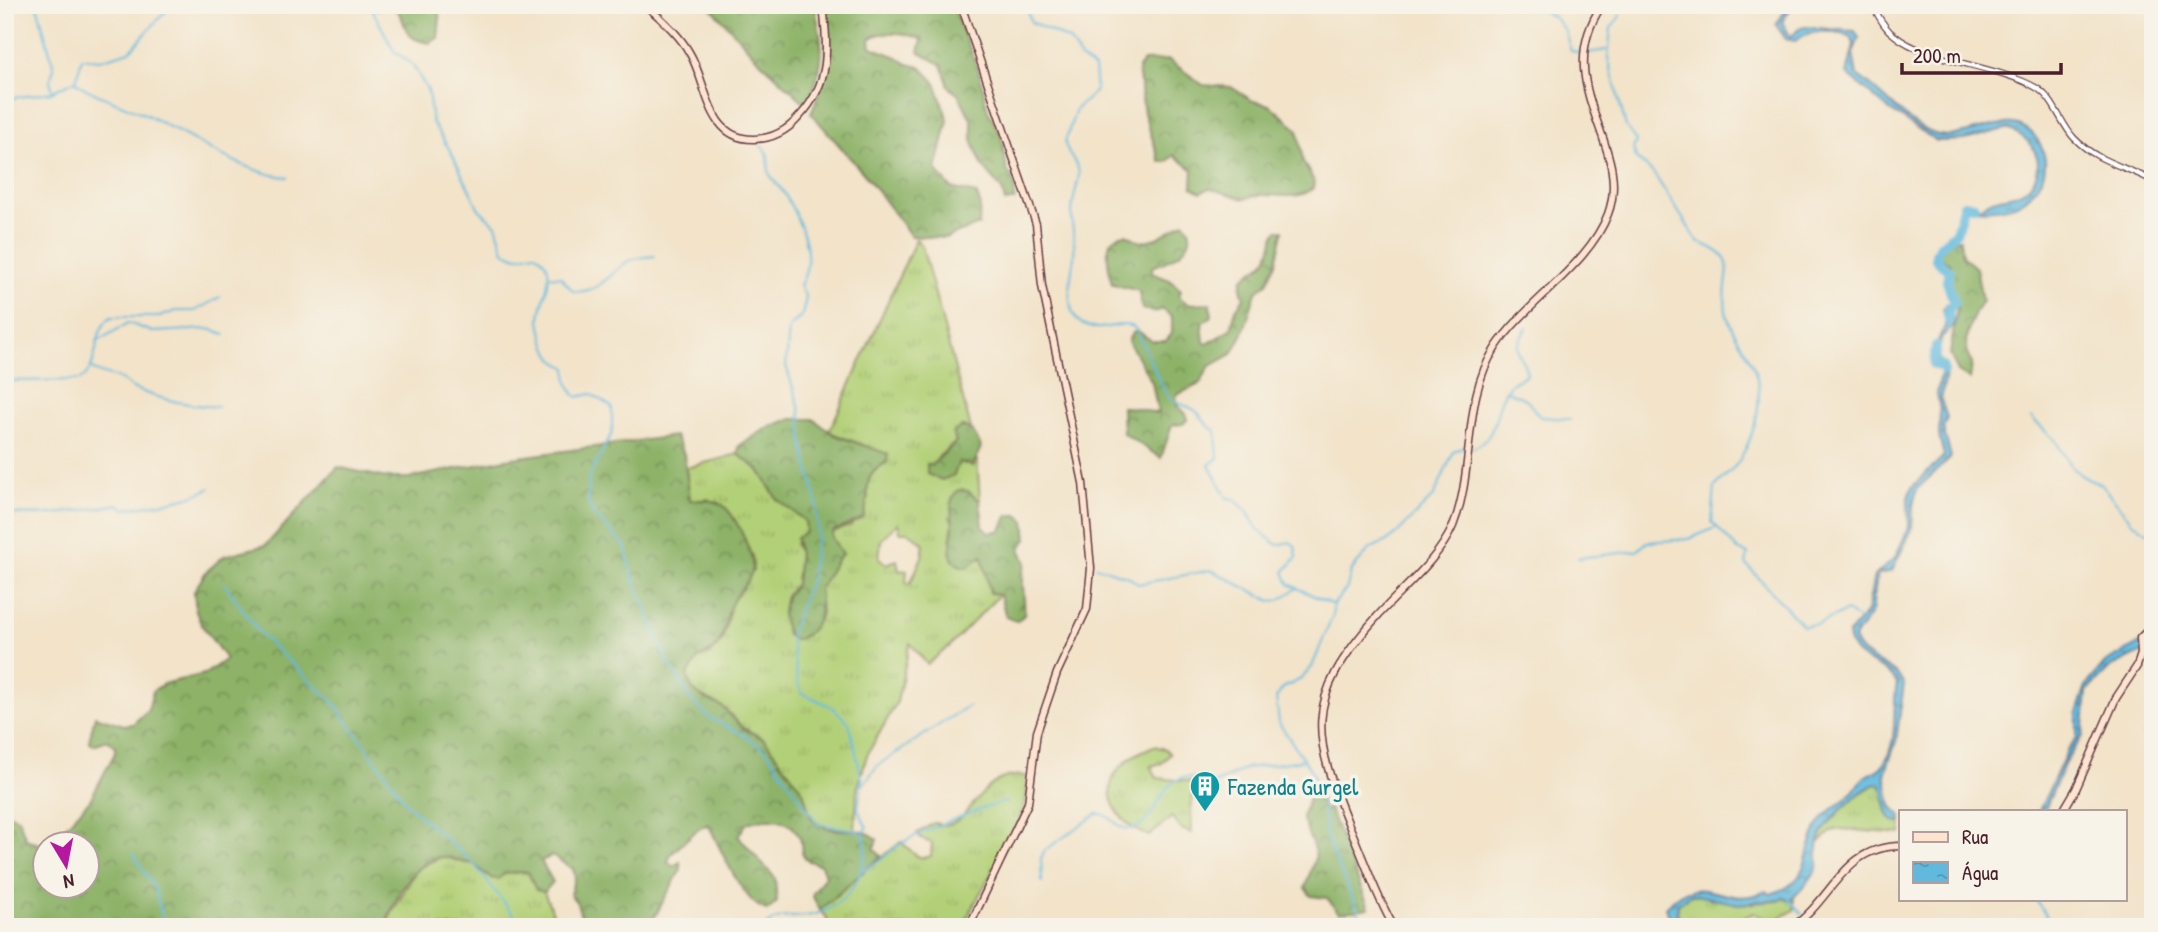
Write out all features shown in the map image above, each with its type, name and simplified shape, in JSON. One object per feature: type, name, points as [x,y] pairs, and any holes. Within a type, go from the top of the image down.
[{"type":"street","points":[[645,5],[678,35],[690,53],[714,117],[730,133],[750,140],[764,139],[783,132],[816,97],[824,78],[827,58],[823,5]]},
{"type":"street","points":[[961,5],[1036,224],[1042,286],[1083,483],[1091,568],[1087,608],[1057,673],[1037,732],[1028,803],[968,927]]},
{"type":"street","points":[[1394,927],[1328,775],[1320,733],[1325,697],[1345,653],[1429,560],[1452,529],[1460,504],[1476,404],[1488,360],[1505,335],[1588,246],[1608,214],[1612,173],[1585,89],[1584,56],[1588,31],[1602,5]]},
{"type":"street","points":[[1872,5],[1893,35],[1912,46],[2035,87],[2053,106],[2072,136],[2091,155],[2153,181]]},
{"type":"street","points":[[2064,810],[2076,789],[2116,698],[2141,654],[2142,634],[2153,625]]},
{"type":"street","points":[[1792,927],[1814,908],[1843,870],[1882,848],[1899,846]]},
{"type":"green space","points":[[375,5],[435,5],[440,17],[438,38],[430,43],[419,41],[408,33],[402,18],[393,7],[377,9]]},
{"type":"green space","points":[[709,5],[814,5],[820,33],[821,56],[817,78],[807,105],[756,57]]},
{"type":"green space","points":[[821,5],[952,5],[979,71],[988,111],[1001,135],[1007,170],[1015,183],[1015,200],[1005,202],[1002,190],[982,165],[972,140],[972,121],[959,95],[949,87],[942,65],[919,52],[922,40],[896,33],[875,36],[870,39],[871,47],[907,64],[921,67],[935,82],[948,120],[936,170],[951,188],[976,194],[980,203],[979,225],[945,238],[911,236],[865,175],[811,113],[825,72],[827,48]]},
{"type":"green space","points":[[1169,60],[1203,85],[1231,87],[1253,101],[1269,105],[1285,118],[1298,130],[1303,162],[1314,181],[1313,188],[1298,195],[1262,195],[1245,199],[1209,188],[1201,192],[1192,187],[1193,170],[1174,155],[1167,162],[1160,162],[1144,113],[1138,68],[1144,61]]},
{"type":"green space","points":[[1184,222],[1189,230],[1187,245],[1175,256],[1152,267],[1152,273],[1170,280],[1181,290],[1179,297],[1188,304],[1210,303],[1212,316],[1202,323],[1204,342],[1207,344],[1231,329],[1236,309],[1244,298],[1241,288],[1243,278],[1264,263],[1276,233],[1278,230],[1283,232],[1276,263],[1267,283],[1256,292],[1243,333],[1232,354],[1209,367],[1200,384],[1176,395],[1177,405],[1186,414],[1187,420],[1183,424],[1172,425],[1161,458],[1123,433],[1122,407],[1158,413],[1152,382],[1128,341],[1132,333],[1138,331],[1152,341],[1166,341],[1172,333],[1172,317],[1162,309],[1156,312],[1142,309],[1139,291],[1112,284],[1108,253],[1112,240],[1118,236],[1126,234],[1141,242],[1157,238]]},
{"type":"green space","points":[[916,239],[922,246],[971,429],[962,427],[953,432],[956,442],[938,457],[930,475],[938,478],[955,470],[959,462],[968,464],[977,458],[980,501],[962,489],[951,517],[953,524],[950,540],[977,558],[981,556],[999,595],[950,646],[927,664],[910,643],[897,702],[867,755],[857,790],[855,830],[827,828],[811,818],[807,805],[764,739],[743,728],[723,707],[700,696],[692,689],[687,676],[699,657],[710,654],[723,639],[731,603],[753,570],[752,555],[709,499],[690,501],[686,468],[738,454],[759,470],[777,499],[805,521],[806,532],[795,544],[799,552],[796,584],[819,620],[819,588],[842,554],[832,538],[832,532],[851,526],[868,499],[870,477],[887,462],[868,447],[829,432]],"holes":[[[898,523],[900,532],[909,532],[924,544],[922,557],[910,584],[906,582],[907,570],[899,571],[897,560],[886,564],[879,558],[881,540]]]},
{"type":"green space","points":[[1960,239],[1962,256],[1976,268],[1982,301],[1966,340],[1968,356],[1972,363],[1970,379],[1958,372],[1950,354],[1957,308],[1949,284],[1950,263],[1939,256],[1947,242]]},
{"type":"green space","points":[[791,419],[813,419],[835,435],[888,454],[887,462],[872,474],[869,480],[863,518],[832,532],[832,538],[842,554],[819,588],[819,612],[814,626],[803,637],[794,640],[787,635],[782,615],[786,596],[796,584],[799,555],[796,538],[806,532],[805,521],[777,499],[759,470],[738,454],[739,446],[769,427]]},
{"type":"green space","points":[[962,427],[971,429],[981,447],[973,466],[959,462],[954,475],[942,480],[927,474],[927,464],[932,465],[956,442],[953,432]]},
{"type":"green space","points":[[675,436],[684,454],[690,500],[714,501],[726,508],[744,538],[752,565],[748,581],[732,602],[722,638],[714,649],[699,657],[687,676],[692,689],[723,707],[743,728],[764,739],[803,791],[811,818],[826,828],[871,835],[877,839],[874,849],[881,856],[820,910],[812,895],[825,876],[821,865],[804,857],[800,838],[790,825],[770,819],[747,823],[738,836],[775,878],[777,902],[768,910],[759,907],[741,887],[708,824],[692,834],[670,855],[668,863],[673,866],[680,862],[681,869],[649,927],[584,927],[577,903],[570,894],[575,877],[573,869],[552,856],[541,861],[553,882],[544,892],[536,890],[528,872],[505,873],[498,879],[490,878],[472,863],[445,857],[431,860],[421,866],[405,884],[384,927],[5,927],[5,813],[18,818],[26,839],[32,842],[32,900],[102,900],[102,830],[64,830],[90,800],[115,753],[115,746],[107,740],[94,745],[89,741],[95,716],[124,725],[133,724],[148,710],[153,691],[163,684],[205,674],[226,659],[201,624],[196,611],[194,591],[206,572],[224,556],[266,545],[338,467],[386,478],[409,478],[512,458]]},
{"type":"green space","points":[[958,490],[968,491],[980,501],[983,526],[990,533],[1001,530],[1008,515],[1018,515],[1025,521],[1027,539],[1020,548],[1026,563],[1023,575],[1024,615],[1017,621],[1006,617],[1000,595],[990,593],[982,556],[967,567],[954,562],[951,551],[951,503]]},
{"type":"green space","points":[[1154,746],[1165,749],[1170,754],[1162,763],[1151,766],[1157,778],[1195,782],[1191,809],[1192,833],[1181,829],[1172,817],[1149,836],[1130,826],[1112,801],[1113,779],[1119,769],[1128,760]]},
{"type":"green space","points":[[1026,776],[1027,795],[1020,820],[962,927],[794,927],[827,923],[827,918],[820,910],[839,891],[901,842],[918,856],[931,856],[932,843],[921,839],[917,833],[934,823],[947,825],[957,821],[995,782],[1009,777]]},
{"type":"green space","points":[[1878,783],[1883,790],[1884,801],[1899,820],[1899,834],[1840,829],[1832,831],[1819,843],[1834,816],[1860,793]]},
{"type":"green space","points":[[1309,784],[1325,810],[1329,808],[1369,908],[1339,913],[1327,898],[1311,896],[1305,888],[1316,855],[1302,817],[1310,795]]},
{"type":"green space","points":[[441,857],[472,863],[490,878],[505,873],[528,872],[536,890],[544,892],[559,927],[384,927],[417,869]]},
{"type":"green space","points":[[1691,894],[1751,903],[1779,901],[1782,897],[1790,900],[1794,897],[1794,910],[1773,922],[1754,913],[1738,920],[1731,927],[1685,927],[1677,913],[1678,904]]},
{"type":"water","points":[[1789,5],[1793,5],[1782,22],[1791,37],[1798,29],[1805,27],[1855,31],[1859,38],[1853,53],[1857,75],[1902,113],[1932,133],[1945,136],[2003,124],[2017,125],[2029,131],[2040,144],[2045,159],[2043,175],[2037,187],[2023,201],[2007,207],[1983,210],[1964,206],[1963,203],[1969,201],[1981,207],[1992,200],[2022,192],[2027,188],[2034,179],[2038,161],[2030,144],[2015,132],[2005,129],[1965,140],[1936,141],[1887,108],[1847,74],[1854,44],[1851,37],[1822,32],[1800,37],[1795,41],[1786,39],[1776,25]]},
{"type":"water","points":[[1947,304],[1955,323],[1941,339],[1938,358],[1947,368],[1941,400],[1947,418],[1943,428],[1951,457],[1917,489],[1912,529],[1892,571],[1877,575],[1872,612],[1854,638],[1863,652],[1893,671],[1904,684],[1896,741],[1885,774],[1891,806],[1899,814],[1899,822],[1893,821],[1890,817],[1880,784],[1864,790],[1836,815],[1822,833],[1817,869],[1791,900],[1783,897],[1781,900],[1738,904],[1691,894],[1678,904],[1677,913],[1685,927],[1672,927],[1666,907],[1679,895],[1690,890],[1702,889],[1737,897],[1766,891],[1770,894],[1793,883],[1800,875],[1813,835],[1822,819],[1850,795],[1862,780],[1885,763],[1894,730],[1897,683],[1884,670],[1855,651],[1848,634],[1867,612],[1874,576],[1895,558],[1909,527],[1908,498],[1912,487],[1944,456],[1939,435],[1940,411],[1937,393],[1942,371],[1936,365],[1932,354],[1945,326],[1943,309]]},
{"type":"water","points":[[2153,636],[2153,647],[2110,668],[2087,691],[2083,736],[2066,760],[2046,807],[2039,810],[2068,749],[2077,738],[2077,713],[2086,686],[2105,663]]},
{"type":"waterway","points":[[37,5],[54,68],[50,80],[52,89]]},
{"type":"waterway","points":[[5,118],[13,98],[51,92],[76,80],[82,58],[100,60],[130,51],[171,5]]},
{"type":"waterway","points":[[370,5],[394,51],[412,64],[428,91],[432,122],[451,152],[479,209],[496,225],[504,251],[517,257],[535,253],[543,259],[549,275],[540,318],[551,356],[567,368],[568,380],[577,397],[591,394],[612,407],[612,433],[589,477],[588,502],[593,514],[625,546],[631,571],[667,660],[692,701],[710,718],[744,735],[767,751],[818,824],[856,830],[863,835]]},
{"type":"waterway","points":[[1020,5],[1027,10],[1031,22],[1069,40],[1081,59],[1094,68],[1096,91],[1076,109],[1065,142],[1079,171],[1072,208],[1072,312],[1084,325],[1090,327],[1123,325],[1135,328],[1167,396],[1193,409],[1216,431],[1218,458],[1209,465],[1227,498],[1234,499],[1247,511],[1258,530],[1278,545],[1290,542],[1295,546],[1297,557],[1284,572],[1289,584],[1333,605]]},
{"type":"waterway","points":[[1530,5],[1554,17],[1565,31],[1571,51],[1582,53]]},
{"type":"waterway","points":[[1622,5],[1620,16],[1611,28],[1608,58],[1626,127],[1636,141],[1633,149],[1636,158],[1654,174],[1698,242],[1722,255],[1726,261],[1726,311],[1756,375],[1759,400],[1755,425],[1738,463],[1715,487],[1712,522],[1738,550],[1748,554],[1746,564],[1803,626],[1818,624],[1847,611],[1860,621]]},
{"type":"waterway","points":[[1588,53],[1606,50]]},
{"type":"waterway","points":[[74,81],[233,160],[270,174],[288,177]]},
{"type":"waterway","points":[[761,146],[768,157],[770,175],[795,214],[807,250],[805,274],[800,285],[806,298],[802,315],[789,328],[786,366],[800,409],[803,444],[816,499],[818,530],[810,581],[790,634],[802,693],[832,707],[849,723],[862,779],[858,809],[867,828],[863,835],[865,847],[859,877],[841,900],[825,911],[779,918],[765,927]]},
{"type":"waterway","points":[[1949,320],[1948,311],[1954,302],[1947,281],[1949,271],[1936,259],[1936,254],[1939,247],[1956,232],[1964,205],[1974,206]]},
{"type":"waterway","points":[[550,276],[561,277],[573,291],[589,290],[630,260],[655,256]]},
{"type":"waterway","points":[[5,381],[80,380],[91,366],[100,332],[111,317],[159,317],[176,311],[195,311],[220,297]]},
{"type":"waterway","points":[[98,341],[128,323],[153,332],[209,329],[225,334]]},
{"type":"waterway","points":[[1473,448],[1488,436],[1509,386],[1527,373],[1517,348],[1527,328]]},
{"type":"waterway","points":[[1936,346],[1934,365],[1942,366],[1944,371]]},
{"type":"waterway","points":[[92,369],[157,397],[218,407]]},
{"type":"waterway","points":[[1507,391],[1526,399],[1540,417],[1570,419]]},
{"type":"waterway","points":[[2031,418],[2055,440],[2070,465],[2082,476],[2102,484],[2131,521],[2153,536]]},
{"type":"waterway","points":[[1365,927],[1327,840],[1323,806],[1312,772],[1279,723],[1276,698],[1283,688],[1301,679],[1312,667],[1333,615],[1333,605],[1347,588],[1351,571],[1370,549],[1391,539],[1434,496],[1454,451],[1464,447]]},
{"type":"waterway","points":[[5,513],[47,514],[118,504],[125,509],[179,500],[210,488]]},
{"type":"waterway","points":[[1578,558],[1637,551],[1647,542],[1689,539],[1715,528]]},
{"type":"waterway","points":[[1096,566],[1129,577],[1138,584],[1211,570],[1271,601],[1279,600],[1296,589]]},
{"type":"waterway","points":[[224,583],[261,635],[334,703],[409,806],[473,863],[523,927]]},
{"type":"waterway","points":[[862,786],[878,765],[968,706]]},
{"type":"waterway","points":[[1042,882],[1041,858],[1045,850],[1097,814],[1107,816],[1124,828],[1135,828],[1150,817],[1165,792],[1178,779],[1192,777],[1214,784],[1247,768],[1302,760]]},
{"type":"waterway","points":[[862,871],[911,838],[959,817],[1008,801]]},
{"type":"waterway","points":[[134,854],[155,890],[165,927]]},
{"type":"waterway","points":[[1789,899],[1802,914]]},
{"type":"waterway","points":[[2036,900],[2054,927]]},
{"type":"waterway","points":[[1811,923],[1817,927]]},
{"type":"place","name":"Fazenda Gurgel","points":[[1205,813]]}]
